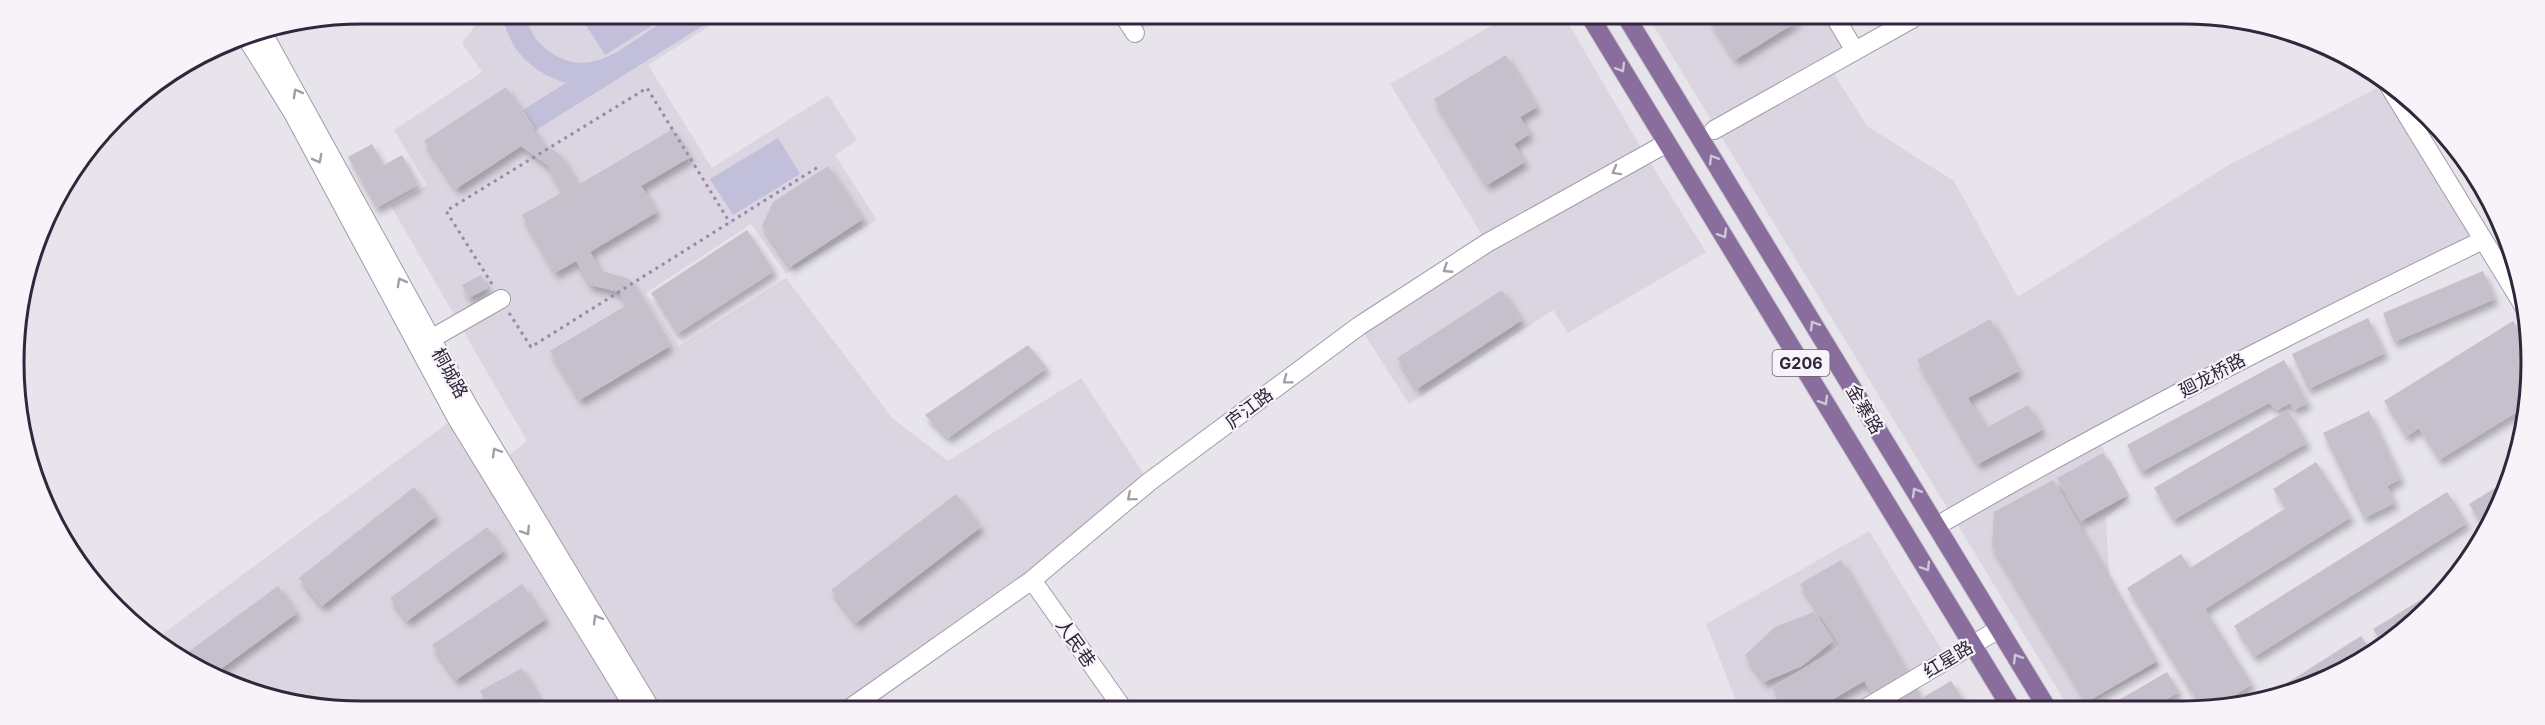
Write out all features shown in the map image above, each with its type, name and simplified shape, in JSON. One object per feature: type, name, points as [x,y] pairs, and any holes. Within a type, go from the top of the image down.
[{"type":"main road","name":"金寨路","points":[[1595,24],[2007,701]]},
{"type":"main road","name":"金寨路","points":[[1631,24],[2044,701]]},
{"type":"street","points":[[1129,24],[1135,33]]},
{"type":"street","points":[[1839,24],[1855,51]]},
{"type":"street","points":[[1714,130],[1903,24]]},
{"type":"street","name":"桐城路","points":[[266,39],[425,342],[456,417],[631,701]]},
{"type":"street","name":"桐城路","points":[[250,43],[294,113],[425,342],[470,409],[645,701]]},
{"type":"street","points":[[2411,113],[2433,140],[2483,240],[2512,287]]},
{"type":"street","name":"庐江路","points":[[861,701],[1032,580],[1149,482],[1359,326],[1487,243],[1667,142]]},
{"type":"street","name":"廻龙桥路","points":[[1947,520],[2075,447],[2316,321],[2483,240]]},
{"type":"street","points":[[425,342],[501,299]]},
{"type":"street","name":"人民巷","points":[[1032,580],[1117,701]]},
{"type":"street","name":"红星路","points":[[1878,701],[1999,629]]},
{"type":"path","points":[[730,223],[647,88],[446,211],[531,347],[730,223],[818,167]]},
{"type":"shaded area","points":[[476,24],[713,24],[648,65],[712,168],[828,95],[857,140],[835,155],[877,220],[786,274],[751,224],[646,293],[679,346],[786,278],[892,418],[948,461],[1081,378],[1149,482],[860,701],[646,701],[502,461],[527,441],[391,206],[427,185],[394,130],[482,72],[462,43]]},
{"type":"shaded area","points":[[505,24],[528,24],[537,40],[550,52],[567,61],[584,63],[615,53],[659,24],[706,24],[536,130],[523,110],[566,83],[543,73],[524,58],[510,39]]},
{"type":"shaded area","points":[[585,24],[655,24],[605,55]]},
{"type":"shaded area","points":[[1129,24],[1149,24],[1135,33]]},
{"type":"shaded area","points":[[1495,24],[1569,24],[1706,252],[1568,333],[1553,310],[1409,404],[1359,326],[1487,243],[1390,84]]},
{"type":"shaded area","points":[[1653,24],[1839,24],[1855,51],[1829,66],[1867,126],[1954,181],[2018,297],[2227,166],[2379,87],[2399,102],[2483,240],[2096,436],[2130,496],[2106,518],[2109,575],[2159,665],[2093,701],[2065,701]]},
{"type":"shaded area","points":[[778,138],[800,174],[733,215],[710,179]]},
{"type":"shaded area","points":[[456,417],[630,701],[362,701],[318,698],[275,689],[233,675],[193,656],[161,635]]},
{"type":"shaded area","points":[[1869,531],[1943,652],[1868,701],[1736,701],[1706,624]]},
{"type":"building","points":[[1713,24],[1793,24],[1735,60]]},
{"type":"building","points":[[1506,55],[1537,107],[1520,117],[1530,134],[1514,144],[1525,162],[1487,185],[1434,99]]},
{"type":"building","points":[[506,87],[534,129],[532,131],[541,137],[539,140],[561,156],[578,185],[673,129],[690,157],[641,186],[657,212],[590,252],[601,271],[630,279],[670,346],[580,400],[550,351],[627,305],[619,292],[590,285],[576,261],[555,273],[522,215],[563,192],[547,165],[521,146],[456,189],[424,141]]},
{"type":"building","points":[[372,144],[384,165],[402,155],[418,185],[376,208],[348,157]]},
{"type":"building","points":[[828,166],[863,219],[790,267],[762,226],[773,202]]},
{"type":"building","points":[[747,230],[774,271],[677,334],[651,293]]},
{"type":"building","points":[[2483,271],[2495,299],[2394,342],[2383,313]]},
{"type":"building","points":[[481,275],[488,288],[469,298],[462,285]]},
{"type":"building","points":[[1502,290],[1522,320],[1417,389],[1397,358]]},
{"type":"building","points":[[2368,318],[2385,353],[2308,389],[2292,354]]},
{"type":"building","points":[[1990,319],[2019,371],[1968,398],[1986,428],[2028,405],[2042,430],[1978,464],[1917,360]]},
{"type":"building","points":[[2513,321],[2519,331],[2521,362],[2517,412],[2439,460],[2419,428],[2406,437],[2384,401]]},
{"type":"building","points":[[1028,345],[1047,368],[948,438],[925,415]]},
{"type":"building","points":[[2284,360],[2308,403],[2294,410],[2290,403],[2277,410],[2269,403],[2141,472],[2127,445]]},
{"type":"building","points":[[2288,410],[2307,443],[2173,520],[2154,488]]},
{"type":"building","points":[[2369,411],[2401,479],[2387,486],[2395,503],[2364,518],[2323,433]]},
{"type":"building","points":[[2103,453],[2126,496],[2081,521],[2057,478]]},
{"type":"building","points":[[2316,462],[2351,517],[2205,609],[2252,684],[2231,697],[2197,700],[2127,588],[2181,554],[2190,568],[2286,508],[2273,489]]},
{"type":"building","points":[[2053,480],[2157,661],[2086,701],[1992,546],[1994,512]]},
{"type":"building","points":[[414,487],[436,516],[322,606],[299,578]]},
{"type":"building","points":[[2497,487],[2481,523],[2469,504]]},
{"type":"building","points":[[2447,492],[2467,523],[2254,657],[2234,626]]},
{"type":"building","points":[[956,494],[981,527],[856,623],[831,590]]},
{"type":"building","points":[[487,527],[504,551],[407,621],[390,598]]},
{"type":"building","points":[[1841,560],[1922,698],[1951,681],[1964,701],[1877,701],[1864,681],[1830,701],[1781,701],[1772,687],[1841,646],[1800,584]]},
{"type":"building","points":[[522,584],[546,619],[456,680],[432,645]]},
{"type":"building","points":[[278,586],[297,613],[220,669],[187,653]]},
{"type":"building","points":[[2429,595],[2379,638],[2373,629]]},
{"type":"building","points":[[1814,612],[1833,641],[1802,666],[1764,682],[1745,655],[1775,627]]},
{"type":"building","points":[[2361,636],[2368,646],[2332,666],[2284,685]]},
{"type":"building","points":[[522,668],[540,700],[486,701],[480,691]]},
{"type":"building","points":[[2167,672],[2179,692],[2164,701],[2117,701]]}]
